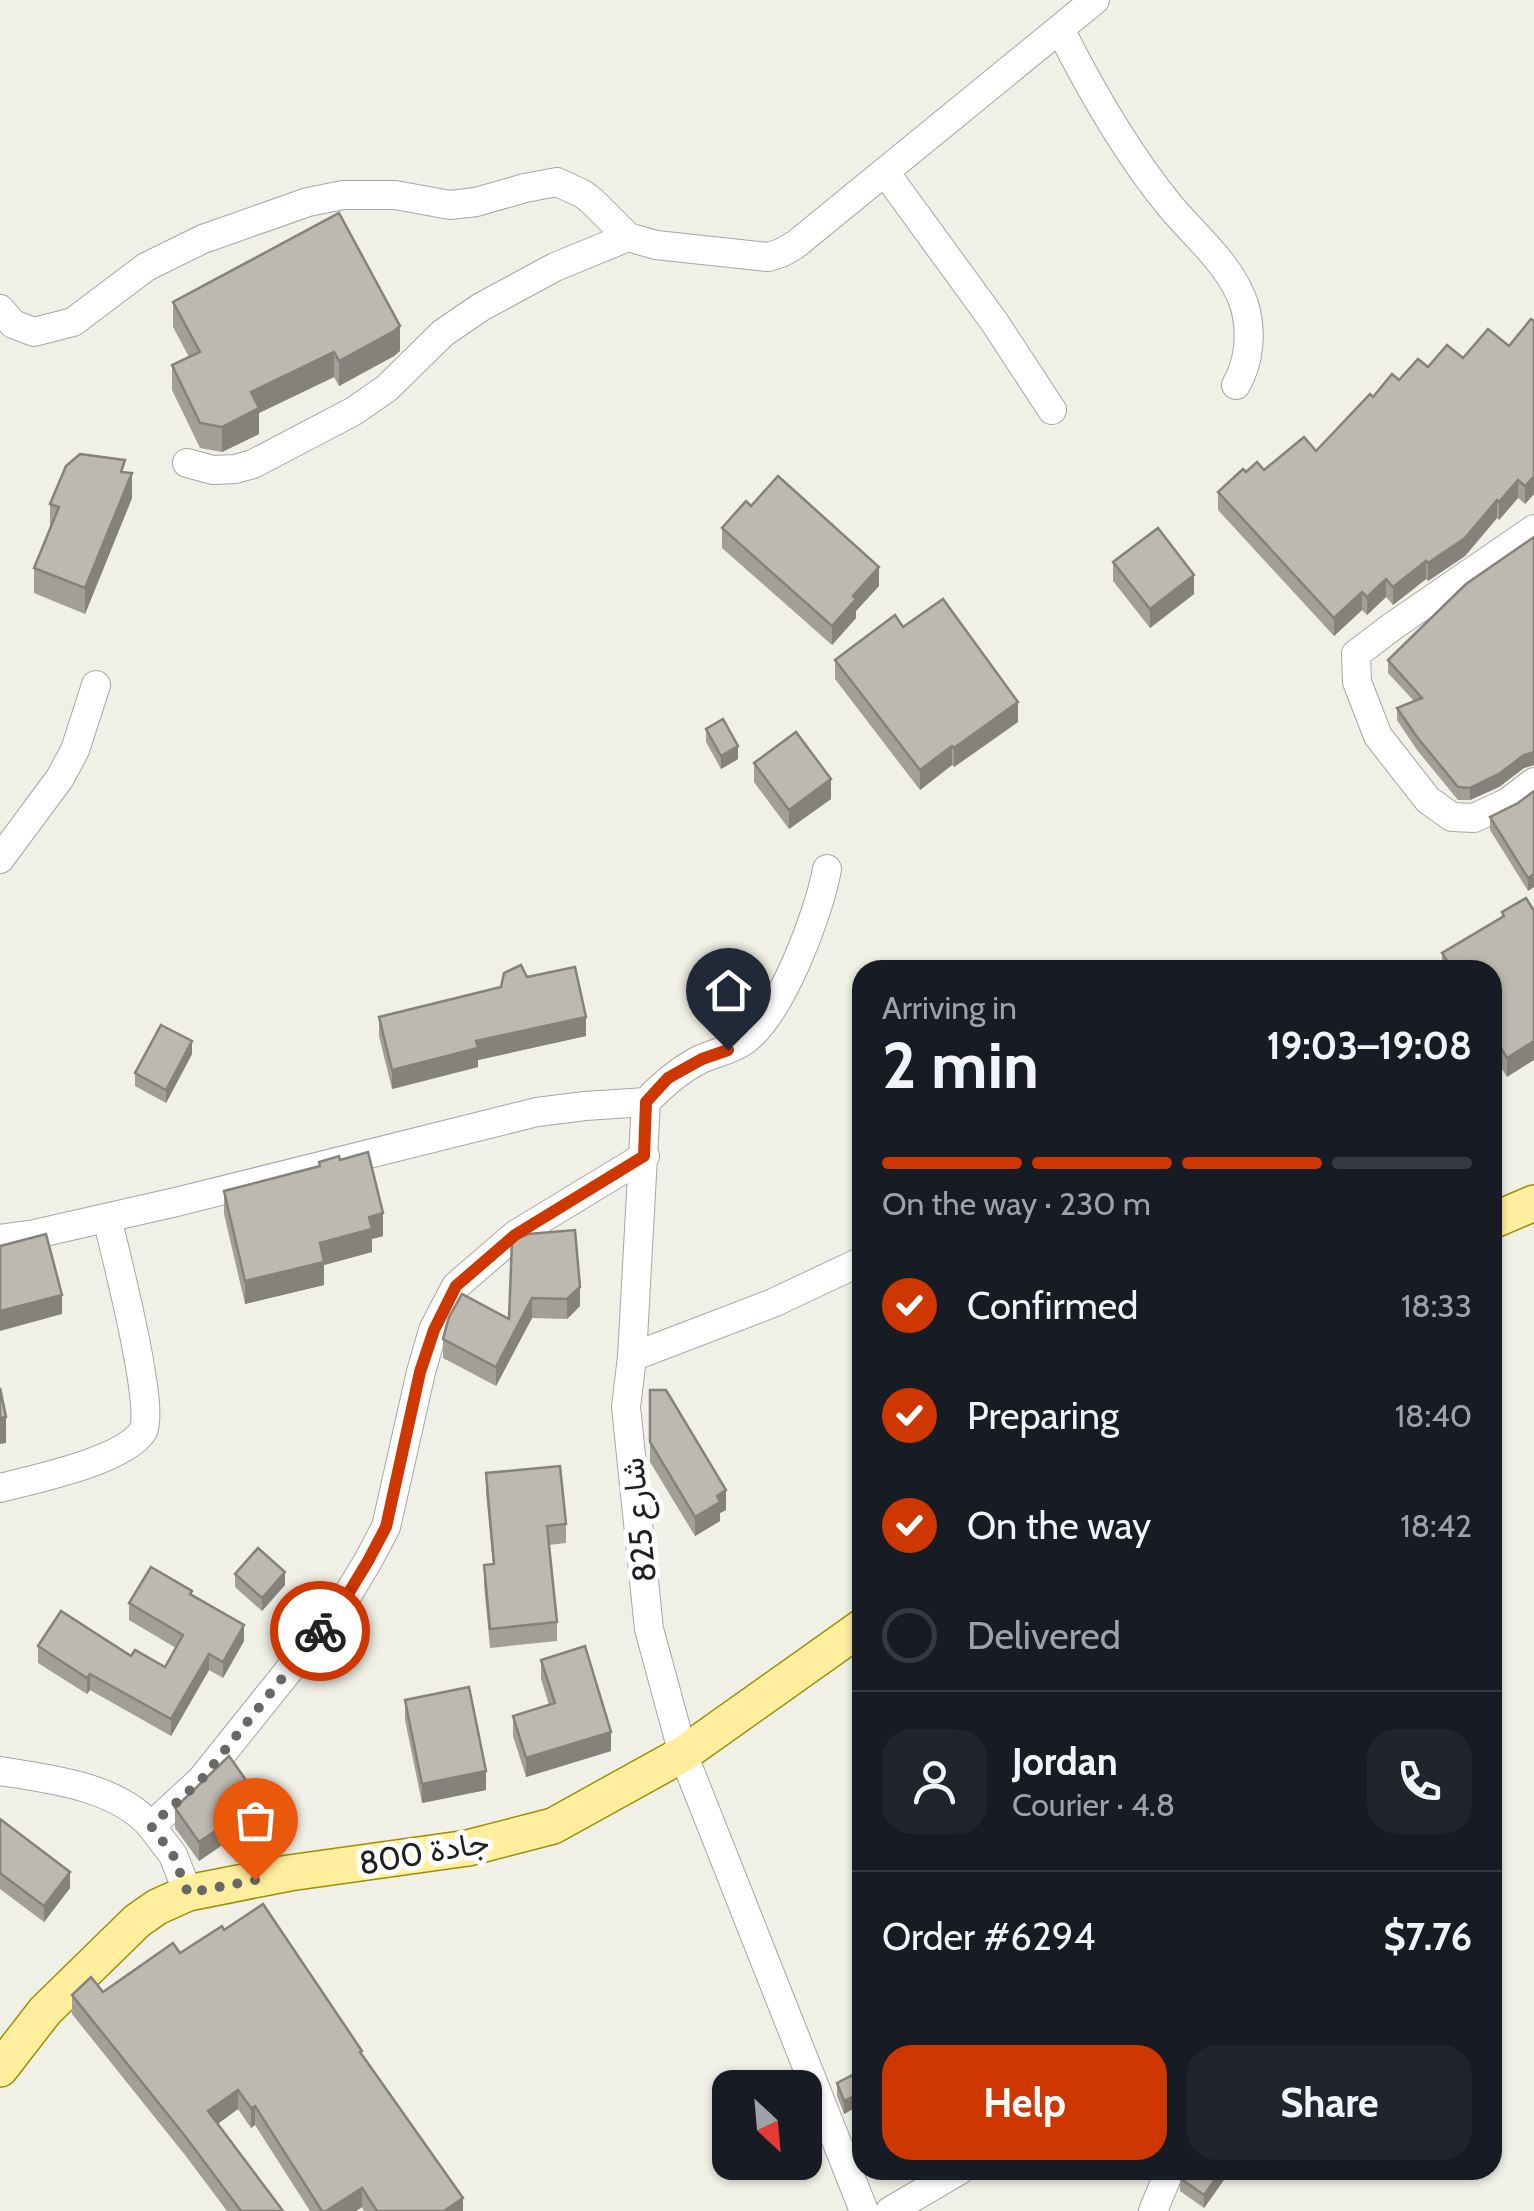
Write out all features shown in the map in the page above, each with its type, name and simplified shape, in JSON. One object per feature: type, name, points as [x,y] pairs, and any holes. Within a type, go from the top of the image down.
[{"type":"main road","points":[[1502,1217],[1534,1203]]},
{"type":"main road","name":"جادة 800","points":[[0,2069],[45,2011],[137,1920],[158,1907],[188,1893],[468,1848],[553,1826],[684,1754],[852,1634]]},
{"type":"street","points":[[188,464],[213,470],[253,464],[387,388],[443,333],[481,307],[554,267],[628,238],[708,251],[775,255],[795,246],[1096,0]]},
{"type":"street","points":[[1060,30],[1086,82],[1144,170],[1222,267],[1244,304],[1249,335],[1244,371],[1236,385]]},
{"type":"street","points":[[885,172],[995,323],[1052,410]]},
{"type":"street","points":[[0,310],[13,324],[34,332],[74,322],[146,267],[204,239],[308,202],[343,195],[395,194],[450,205],[557,182],[583,194],[628,238]]},
{"type":"street","points":[[1534,529],[1356,654],[1357,682],[1378,736],[1428,800],[1452,817],[1474,818],[1508,802],[1534,782]]},
{"type":"street","points":[[0,859],[60,778],[75,750],[96,685]]},
{"type":"street","points":[[0,1239],[107,1218],[536,1112],[646,1102],[668,1078],[739,1044],[758,1026],[776,1002],[797,958],[817,909],[827,869]]},
{"type":"street","name":"شارع 825","points":[[646,1102],[626,1407],[650,1629],[684,1754],[864,2211]]},
{"type":"street","points":[[151,1826],[201,1780],[342,1604],[368,1561],[386,1527],[420,1372],[434,1330],[456,1286],[515,1235],[644,1156]]},
{"type":"street","points":[[0,1488],[96,1460],[123,1448],[144,1430],[146,1413],[140,1369],[107,1218]]},
{"type":"street","points":[[632,1356],[773,1303],[852,1266]]},
{"type":"street","points":[[0,1771],[71,1784],[118,1801],[141,1815],[173,1855],[188,1893]]},
{"type":"street","points":[[890,2211],[943,2180]]},
{"type":"street","points":[[1154,2211],[1166,2180]]},
{"type":"building","points":[[339,213],[400,326],[339,361],[334,352],[251,392],[259,408],[222,427],[200,423],[172,365],[200,352],[173,302]]},
{"type":"building","points":[[1531,319],[1534,476],[1525,486],[1518,480],[1465,538],[1393,587],[1386,579],[1367,597],[1362,592],[1334,618],[1218,492],[1257,462],[1264,470],[1304,437],[1316,451],[1392,374],[1399,380],[1418,359],[1428,367],[1447,345],[1463,358],[1488,329],[1509,346]]},
{"type":"building","points":[[80,454],[125,460],[121,472],[132,473],[85,588],[34,568],[59,507],[50,504],[66,466]]},
{"type":"building","points":[[778,476],[879,567],[832,626],[722,528],[746,501],[751,506]]},
{"type":"building","points":[[1158,528],[1194,575],[1150,609],[1113,562]]},
{"type":"building","points":[[1534,537],[1534,752],[1470,788],[1458,787],[1397,708],[1422,698],[1388,660],[1466,584]]},
{"type":"building","points":[[943,599],[1018,702],[920,770],[835,660],[895,615],[903,627]]},
{"type":"building","points":[[723,719],[738,746],[721,756],[706,729]]},
{"type":"building","points":[[796,732],[831,779],[789,810],[754,763]]},
{"type":"building","points":[[1534,791],[1534,874],[1528,878],[1490,817]]},
{"type":"building","points":[[1526,898],[1534,911],[1534,1041],[1507,1058],[1502,1050],[1502,960],[1447,960],[1442,953],[1504,916],[1502,912]]},
{"type":"building","points":[[521,965],[527,977],[575,967],[586,1017],[476,1041],[478,1048],[392,1070],[379,1017],[501,987],[504,973]]},
{"type":"building","points":[[161,1025],[192,1041],[166,1090],[135,1073]]},
{"type":"building","points":[[368,1152],[383,1213],[369,1217],[372,1229],[320,1243],[324,1262],[245,1281],[224,1191],[320,1166],[319,1162],[339,1156],[340,1160]]},
{"type":"building","points":[[575,1230],[580,1287],[567,1299],[532,1298],[496,1367],[443,1339],[449,1317],[462,1294],[509,1319],[512,1241],[528,1234]]},
{"type":"building","points":[[46,1234],[62,1295],[0,1311],[0,1246]]},
{"type":"building","points":[[0,1388],[6,1417],[0,1418]]},
{"type":"building","points":[[650,1390],[666,1390],[726,1490],[717,1496],[720,1502],[695,1517],[650,1442]]},
{"type":"building","points":[[560,1466],[566,1524],[547,1526],[557,1622],[490,1629],[484,1565],[494,1564],[486,1473]]},
{"type":"building","points":[[258,1548],[285,1572],[262,1598],[235,1574]]},
{"type":"building","points":[[151,1567],[244,1625],[223,1662],[209,1654],[171,1719],[90,1674],[87,1678],[38,1646],[61,1611],[131,1656],[135,1650],[165,1667],[183,1635],[129,1603]]},
{"type":"building","points":[[585,1646],[611,1732],[526,1758],[513,1716],[555,1703],[541,1660]]},
{"type":"building","points":[[469,1687],[486,1771],[422,1784],[405,1700]]},
{"type":"building","points":[[229,1756],[260,1800],[199,1842],[175,1808]]},
{"type":"building","points":[[0,1819],[70,1872],[44,1906],[0,1873]]},
{"type":"building","points":[[263,1904],[360,2052],[463,2198],[444,2211],[377,2211],[362,2188],[322,2211],[255,2106],[251,2108],[238,2090],[208,2111],[283,2211],[241,2211],[72,1995],[91,1977],[103,1992],[173,1943],[180,1953]]},
{"type":"building","points":[[852,2075],[852,2097],[844,2101],[837,2083]]},
{"type":"building","points":[[1183,2180],[1215,2180],[1204,2195]]},
{"type":"way so far","points":[[255,1880],[188,1893],[173,1855],[151,1826],[201,1780],[320,1631]]},
{"type":"route","points":[[320,1631],[342,1604],[386,1527],[420,1372],[434,1330],[456,1286],[515,1235],[644,1156],[646,1102],[668,1078],[728,1050]]}]
